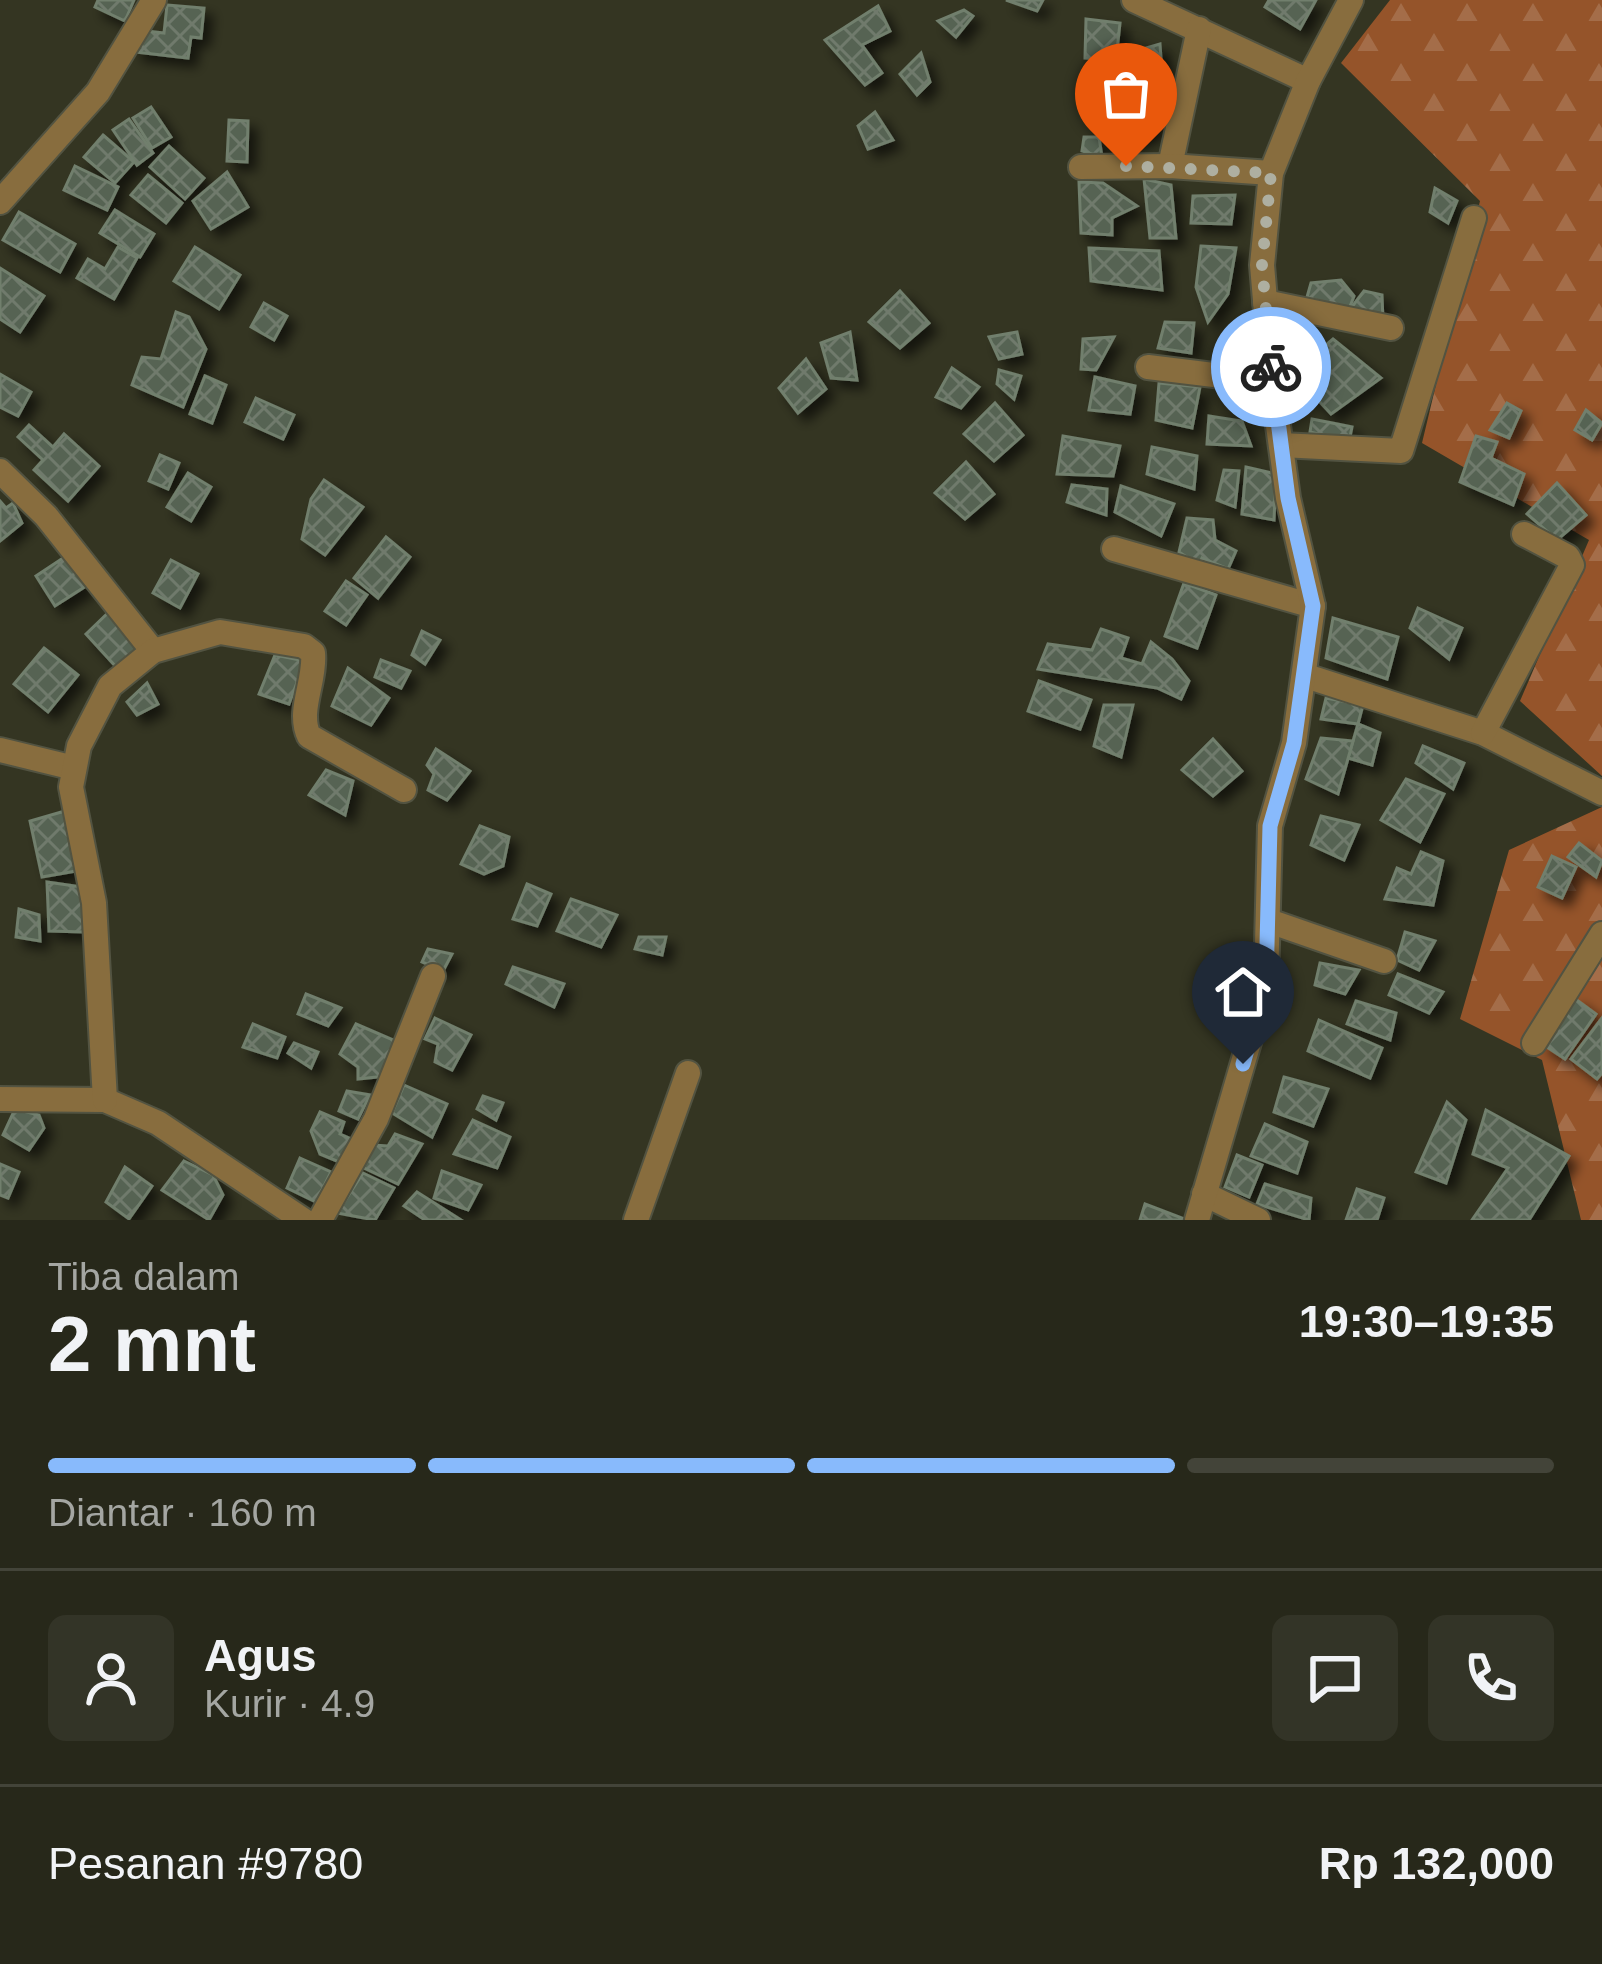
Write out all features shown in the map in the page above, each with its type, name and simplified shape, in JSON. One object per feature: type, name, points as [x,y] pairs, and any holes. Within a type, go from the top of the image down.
[{"type":"street","points":[[0,202],[98,92],[154,0]]},
{"type":"street","points":[[1134,0],[1308,81]]},
{"type":"street","points":[[1197,1220],[1266,984],[1270,826],[1306,676],[1313,606],[1272,382],[1262,265],[1271,173],[1308,81],[1351,0]]},
{"type":"street","points":[[1170,166],[1199,29]]},
{"type":"street","points":[[1081,167],[1170,166],[1271,173]]},
{"type":"street","points":[[1281,445],[1401,451],[1474,218]]},
{"type":"street","points":[[1265,302],[1391,328]]},
{"type":"street","points":[[1148,367],[1272,382]]},
{"type":"street","points":[[0,471],[46,516],[153,651]]},
{"type":"street","points":[[1483,733],[1572,566],[1568,557],[1525,534]]},
{"type":"street","points":[[1114,549],[1313,606]]},
{"type":"street","points":[[105,1100],[94,904],[70,767],[110,686],[153,651],[220,632],[304,646],[313,653],[314,665],[305,716],[309,736],[404,790]]},
{"type":"street","points":[[1306,676],[1483,733],[1602,793]]},
{"type":"street","points":[[0,750],[70,767]]},
{"type":"street","points":[[1269,921],[1384,961]]},
{"type":"street","points":[[1534,1043],[1602,934]]},
{"type":"street","points":[[320,1220],[376,1119],[434,976]]},
{"type":"street","points":[[636,1220],[688,1073]]},
{"type":"street","points":[[0,1099],[105,1100],[158,1123],[303,1220]]},
{"type":"street","points":[[1204,1194],[1258,1220]]},
{"type":"green space","points":[[1390,0],[1602,0],[1602,776],[1520,701],[1589,540],[1422,443],[1480,201],[1341,63]]},
{"type":"green space","points":[[1602,807],[1602,1220],[1581,1220],[1542,1060],[1460,1019],[1509,850]]},
{"type":"building","points":[[98,0],[134,0],[125,21],[95,7]]},
{"type":"building","points":[[1006,0],[1043,0],[1037,11]]},
{"type":"building","points":[[1269,0],[1316,0],[1300,29],[1265,7]]},
{"type":"building","points":[[167,5],[204,8],[201,38],[191,37],[188,58],[135,52],[137,30],[164,33]]},
{"type":"building","points":[[878,6],[890,31],[862,45],[882,73],[865,85],[825,40]]},
{"type":"building","points":[[964,10],[973,16],[956,37],[938,21]]},
{"type":"building","points":[[1086,19],[1120,23],[1116,60],[1085,58]]},
{"type":"building","points":[[1160,44],[1163,88],[1135,90],[1132,52]]},
{"type":"building","points":[[921,53],[930,82],[917,95],[900,74]]},
{"type":"building","points":[[1152,100],[1153,131],[1126,140],[1124,102]]},
{"type":"building","points":[[151,107],[171,137],[152,148],[133,118]]},
{"type":"building","points":[[875,112],[893,140],[868,149],[858,126]]},
{"type":"building","points":[[129,119],[153,153],[137,165],[113,130]]},
{"type":"building","points":[[229,120],[248,121],[247,162],[227,161]]},
{"type":"building","points":[[103,135],[134,162],[115,183],[84,157]]},
{"type":"building","points":[[1084,137],[1099,137],[1102,157],[1082,151]]},
{"type":"building","points":[[169,146],[204,178],[185,199],[150,167]]},
{"type":"building","points":[[75,166],[118,187],[107,210],[64,190]]},
{"type":"building","points":[[227,172],[248,207],[211,229],[193,201]]},
{"type":"building","points":[[148,175],[182,203],[166,223],[131,195]]},
{"type":"building","points":[[1144,179],[1171,185],[1176,238],[1150,238]]},
{"type":"building","points":[[1079,182],[1103,183],[1137,206],[1112,218],[1112,235],[1081,233]]},
{"type":"building","points":[[1435,188],[1457,201],[1448,223],[1430,212]]},
{"type":"building","points":[[1235,195],[1231,224],[1191,223],[1193,196]]},
{"type":"building","points":[[115,210],[154,234],[140,257],[100,233]]},
{"type":"building","points":[[19,212],[75,244],[60,272],[3,240]]},
{"type":"building","points":[[1201,246],[1236,248],[1228,294],[1208,322],[1196,287]]},
{"type":"building","points":[[118,247],[137,258],[114,299],[77,278],[88,259],[105,269]]},
{"type":"building","points":[[195,247],[240,275],[219,309],[174,281]]},
{"type":"building","points":[[1089,248],[1159,251],[1162,290],[1091,281]]},
{"type":"building","points":[[0,268],[44,296],[20,332],[0,319]]},
{"type":"building","points":[[1341,280],[1354,296],[1348,312],[1307,297],[1311,283]]},
{"type":"building","points":[[900,291],[929,323],[900,348],[869,322]]},
{"type":"building","points":[[1364,291],[1382,295],[1383,322],[1348,312]]},
{"type":"building","points":[[264,303],[287,316],[274,340],[251,327]]},
{"type":"building","points":[[176,312],[189,317],[206,349],[183,407],[132,385],[142,357],[161,359]]},
{"type":"building","points":[[1165,322],[1194,323],[1191,353],[1158,348]]},
{"type":"building","points":[[850,332],[857,380],[831,378],[821,343]]},
{"type":"building","points":[[1017,332],[1022,354],[999,359],[989,337]]},
{"type":"building","points":[[1114,337],[1096,370],[1081,369],[1083,339]]},
{"type":"building","points":[[1333,339],[1381,378],[1331,414],[1293,373]]},
{"type":"building","points":[[806,359],[826,389],[798,413],[779,388]]},
{"type":"building","points":[[952,368],[979,387],[961,408],[936,397]]},
{"type":"building","points":[[999,370],[1021,376],[1014,399],[997,384]]},
{"type":"building","points":[[0,374],[31,392],[18,416],[0,407]]},
{"type":"building","points":[[205,376],[226,385],[212,423],[190,414]]},
{"type":"building","points":[[1095,377],[1135,386],[1130,414],[1089,410]]},
{"type":"building","points":[[1159,383],[1200,387],[1192,428],[1156,420]]},
{"type":"building","points":[[256,398],[294,415],[283,439],[245,422]]},
{"type":"building","points":[[995,403],[1023,435],[994,461],[964,434]]},
{"type":"building","points":[[1507,403],[1521,411],[1509,438],[1490,430]]},
{"type":"building","points":[[1586,410],[1602,423],[1592,440],[1575,430]]},
{"type":"building","points":[[1209,416],[1242,421],[1251,446],[1207,444]]},
{"type":"building","points":[[1312,419],[1352,427],[1349,442],[1310,432]]},
{"type":"building","points":[[29,425],[53,447],[64,434],[99,466],[68,501],[34,470],[43,460],[18,437]]},
{"type":"building","points":[[1063,436],[1120,446],[1113,476],[1057,474]]},
{"type":"building","points":[[1476,436],[1497,442],[1491,458],[1524,474],[1513,505],[1460,482]]},
{"type":"building","points":[[1152,447],[1197,456],[1194,489],[1147,474]]},
{"type":"building","points":[[160,455],[179,463],[168,489],[149,481]]},
{"type":"building","points":[[966,462],[994,494],[965,519],[935,493]]},
{"type":"building","points":[[1246,467],[1276,474],[1274,520],[1242,514]]},
{"type":"building","points":[[1224,470],[1239,471],[1235,507],[1217,500]]},
{"type":"building","points":[[188,473],[211,487],[191,521],[167,507]]},
{"type":"building","points":[[324,480],[363,507],[325,555],[302,539],[311,499]]},
{"type":"building","points":[[1557,483],[1586,515],[1557,540],[1527,514]]},
{"type":"building","points":[[1072,485],[1107,489],[1106,515],[1067,502]]},
{"type":"building","points":[[1121,486],[1174,504],[1161,536],[1115,512]]},
{"type":"building","points":[[0,501],[6,508],[13,503],[22,523],[0,541]]},
{"type":"building","points":[[1187,518],[1213,520],[1215,540],[1236,551],[1228,569],[1202,558],[1199,565],[1179,552]]},
{"type":"building","points":[[386,537],[410,557],[378,598],[354,578]]},
{"type":"building","points":[[66,556],[86,586],[55,606],[36,576]]},
{"type":"building","points":[[171,560],[198,574],[180,608],[153,593]]},
{"type":"building","points":[[346,581],[367,595],[346,625],[325,611]]},
{"type":"building","points":[[1184,583],[1216,595],[1197,648],[1165,636]]},
{"type":"building","points":[[1418,608],[1462,628],[1449,659],[1410,628]]},
{"type":"building","points":[[109,612],[142,648],[119,670],[86,634]]},
{"type":"building","points":[[1333,618],[1398,637],[1387,679],[1326,658]]},
{"type":"building","points":[[1101,629],[1128,638],[1121,658],[1142,664],[1151,642],[1172,659],[1189,681],[1181,699],[1157,688],[1038,669],[1048,644],[1092,650]]},
{"type":"building","points":[[422,631],[440,640],[425,664],[412,655]]},
{"type":"building","points":[[44,648],[78,675],[48,712],[14,684]]},
{"type":"building","points":[[275,655],[305,661],[289,704],[259,694]]},
{"type":"building","points":[[381,660],[410,671],[401,688],[375,677]]},
{"type":"building","points":[[348,668],[389,698],[371,725],[332,706]]},
{"type":"building","points":[[1039,681],[1091,700],[1080,729],[1028,711]]},
{"type":"building","points":[[147,683],[158,704],[137,715],[127,702]]},
{"type":"building","points":[[1326,698],[1363,705],[1358,724],[1321,719]]},
{"type":"building","points":[[1104,705],[1133,705],[1121,757],[1094,746]]},
{"type":"building","points":[[1358,724],[1380,733],[1372,765],[1348,758]]},
{"type":"building","points":[[1321,738],[1353,741],[1338,794],[1306,779]]},
{"type":"building","points":[[1213,739],[1242,771],[1213,796],[1182,770]]},
{"type":"building","points":[[1423,746],[1464,763],[1453,789],[1416,763]]},
{"type":"building","points":[[436,749],[470,771],[447,800],[428,790],[434,774],[427,765]]},
{"type":"building","points":[[326,770],[353,781],[345,815],[309,795]]},
{"type":"building","points":[[1406,779],[1444,794],[1420,842],[1381,820]]},
{"type":"building","points":[[65,811],[76,871],[42,877],[30,821]]},
{"type":"building","points":[[1321,816],[1359,825],[1344,860],[1311,845]]},
{"type":"building","points":[[480,826],[509,837],[503,866],[484,874],[461,864]]},
{"type":"building","points":[[1579,843],[1602,861],[1596,877],[1568,857]]},
{"type":"building","points":[[1421,852],[1443,861],[1433,905],[1385,899],[1397,868],[1411,874]]},
{"type":"building","points":[[1552,856],[1576,867],[1562,898],[1538,887]]},
{"type":"building","points":[[47,882],[82,887],[84,932],[49,931]]},
{"type":"building","points":[[527,884],[551,894],[537,926],[513,919]]},
{"type":"building","points":[[571,899],[617,915],[601,947],[557,931]]},
{"type":"building","points":[[19,909],[39,915],[40,941],[16,937]]},
{"type":"building","points":[[1405,932],[1435,941],[1419,970],[1397,960]]},
{"type":"building","points":[[639,937],[666,937],[662,955],[635,949]]},
{"type":"building","points":[[428,949],[452,954],[443,971],[422,962]]},
{"type":"building","points":[[1320,963],[1359,970],[1345,994],[1315,985]]},
{"type":"building","points":[[513,967],[564,984],[554,1007],[506,984]]},
{"type":"building","points":[[1398,974],[1443,992],[1429,1013],[1389,995]]},
{"type":"building","points":[[306,994],[341,1008],[328,1026],[298,1014]]},
{"type":"building","points":[[1574,998],[1596,1014],[1565,1059],[1541,1043]]},
{"type":"building","points":[[1356,1001],[1396,1013],[1390,1040],[1347,1024]]},
{"type":"building","points":[[435,1018],[471,1035],[452,1070],[435,1062],[438,1044],[425,1039]]},
{"type":"building","points":[[1602,1018],[1602,1073],[1597,1079],[1571,1059]]},
{"type":"building","points":[[1319,1020],[1382,1048],[1370,1078],[1308,1051]]},
{"type":"building","points":[[253,1024],[285,1037],[277,1058],[243,1047]]},
{"type":"building","points":[[356,1024],[398,1042],[386,1076],[358,1079],[358,1067],[340,1054]]},
{"type":"building","points":[[294,1043],[318,1052],[311,1068],[288,1053]]},
{"type":"building","points":[[1284,1077],[1328,1089],[1313,1126],[1274,1112]]},
{"type":"building","points":[[404,1085],[447,1104],[432,1137],[392,1113]]},
{"type":"building","points":[[347,1091],[370,1095],[358,1119],[339,1111]]},
{"type":"building","points":[[483,1096],[503,1103],[496,1120],[477,1109]]},
{"type":"building","points":[[1447,1102],[1466,1120],[1446,1183],[1416,1172]]},
{"type":"building","points":[[15,1109],[39,1115],[44,1128],[29,1150],[3,1135]]},
{"type":"building","points":[[1486,1110],[1569,1156],[1529,1220],[1472,1220],[1508,1168],[1473,1154]]},
{"type":"building","points":[[320,1112],[344,1122],[340,1134],[356,1141],[339,1162],[320,1154],[311,1131]]},
{"type":"building","points":[[473,1120],[510,1137],[497,1168],[454,1154]]},
{"type":"building","points":[[1265,1124],[1307,1142],[1297,1173],[1251,1156]]},
{"type":"building","points":[[395,1134],[422,1144],[398,1184],[362,1167],[374,1145],[388,1146]]},
{"type":"building","points":[[1237,1155],[1262,1165],[1249,1197],[1225,1187]]},
{"type":"building","points":[[300,1158],[331,1172],[316,1202],[287,1188]]},
{"type":"building","points":[[184,1161],[213,1175],[223,1195],[209,1220],[162,1190]]},
{"type":"building","points":[[0,1164],[19,1172],[8,1198],[0,1195]]},
{"type":"building","points":[[125,1167],[152,1186],[129,1219],[106,1202]]},
{"type":"building","points":[[442,1171],[481,1185],[468,1210],[434,1198]]},
{"type":"building","points":[[363,1173],[394,1188],[375,1220],[337,1213]]},
{"type":"building","points":[[1265,1184],[1311,1198],[1309,1220],[1257,1204]]},
{"type":"building","points":[[1357,1189],[1384,1198],[1377,1220],[1346,1220]]},
{"type":"building","points":[[417,1192],[461,1220],[425,1220],[404,1206]]},
{"type":"building","points":[[1145,1204],[1182,1218],[1140,1220]]},
{"type":"way so far","points":[[1126,166],[1271,173],[1262,265],[1271,367]]},
{"type":"route","points":[[1243,1064],[1266,984],[1270,826],[1294,743],[1313,606],[1288,498],[1271,367]]}]
